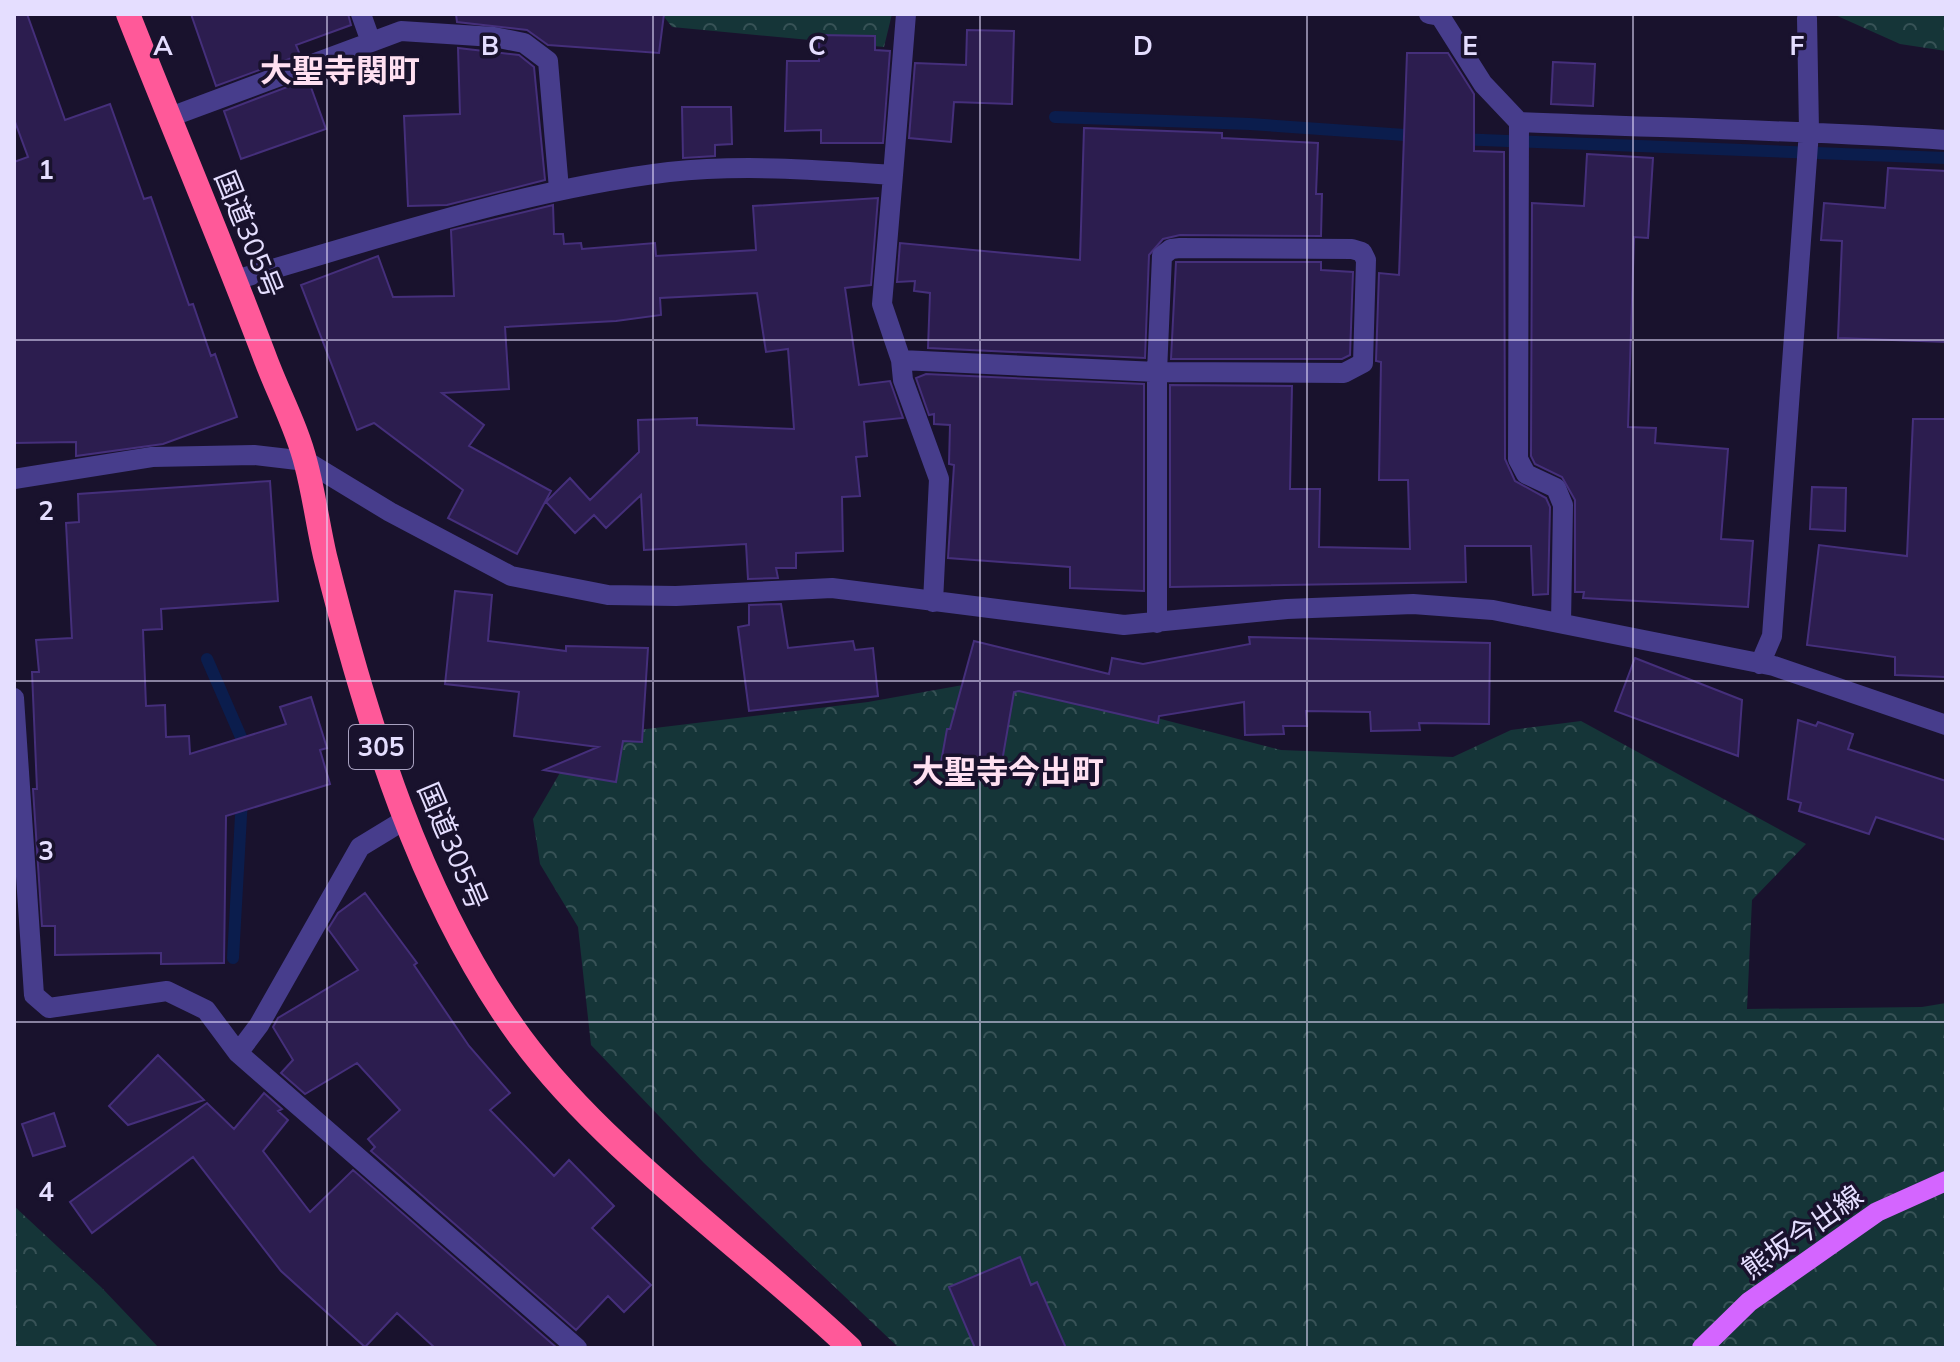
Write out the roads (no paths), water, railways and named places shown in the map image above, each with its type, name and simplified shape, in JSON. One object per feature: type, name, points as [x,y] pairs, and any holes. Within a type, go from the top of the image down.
[{"type":"highway","name":"国道305号","points":[[128,14],[306,461],[325,555],[406,819],[428,873],[494,999],[558,1083],[620,1144],[789,1290],[850,1348]]},
{"type":"main road","name":"熊坂今出線","points":[[1702,1348],[1749,1302],[1877,1212],[1946,1181]]},
{"type":"street","points":[[361,14],[371,42]]},
{"type":"street","points":[[906,14],[882,304],[901,360],[903,380],[939,479],[933,602]]},
{"type":"street","points":[[1429,14],[1440,16],[1483,84],[1519,122],[1518,459],[1526,474],[1556,488],[1563,505],[1561,623]]},
{"type":"street","points":[[1760,664],[1772,636],[1809,131],[1807,18]]},
{"type":"street","points":[[170,117],[401,31],[494,37],[524,43],[548,61],[559,189]]},
{"type":"street","points":[[1519,122],[1715,131],[1809,131],[1946,140]]},
{"type":"street","points":[[235,280],[559,189],[673,172],[800,169],[893,175]]},
{"type":"street","points":[[901,360],[1157,372],[1344,373],[1355,370],[1363,363],[1366,260],[1362,252],[1352,249],[1171,249],[1162,256],[1163,299],[1157,372],[1157,623]]},
{"type":"street","points":[[14,479],[152,457],[254,455],[306,461],[472,558],[535,583],[608,595],[832,588],[1124,625],[1287,609],[1413,604],[1493,610],[1760,664],[1946,725]]},
{"type":"street","points":[[14,698],[34,995],[49,1008],[167,991],[206,1010],[238,1053],[577,1348]]},
{"type":"street","points":[[238,1053],[259,1025],[360,847],[406,819]]},
{"type":"waterway","points":[[1055,117],[1250,124],[1419,136]]},
{"type":"waterway","points":[[1458,139],[1946,158]]},
{"type":"waterway","points":[[207,659],[244,744],[244,751]]},
{"type":"waterway","points":[[233,958],[242,798]]},
{"type":"district","name":"大聖寺関町","points":[[340,71]]},
{"type":"district","name":"大聖寺今出町","points":[[1008,772]]}]
